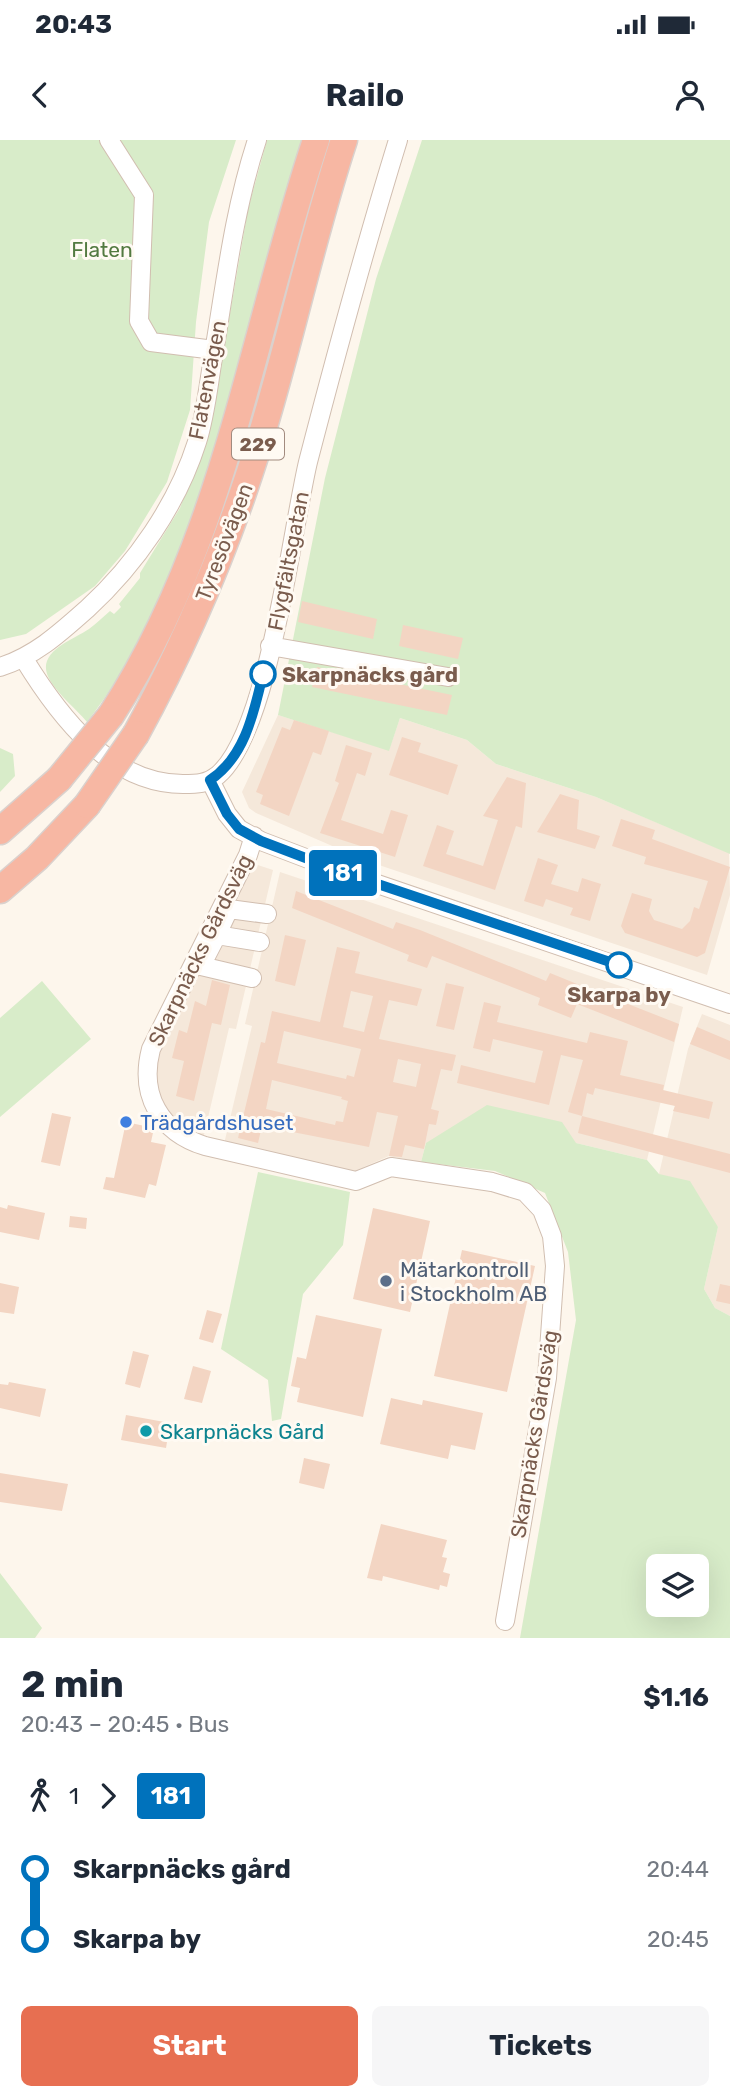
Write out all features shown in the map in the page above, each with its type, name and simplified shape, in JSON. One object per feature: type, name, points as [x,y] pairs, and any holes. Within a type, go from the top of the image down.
[{"type":"highway","name":"Tyresövägen","points":[[0,831],[59,779],[111,715],[143,664],[166,617],[225,464],[316,140]]},
{"type":"highway","name":"Tyresövägen","points":[[0,890],[37,858],[88,805],[136,734],[187,635],[250,472],[323,205],[344,140]]},
{"type":"street","points":[[109,140],[144,195],[139,321],[144,333],[151,342],[214,350]]},
{"type":"street","name":"Flatenvägen","points":[[0,667],[24,659],[61,633],[110,588],[148,540],[176,494],[197,441],[236,211],[257,140]]},
{"type":"street","name":"Flygfältsgatan","points":[[210,780],[237,752],[252,718],[270,646],[300,497],[333,364],[398,140]]},
{"type":"street","points":[[270,646],[448,677]]},
{"type":"street","points":[[24,659],[46,695],[111,764],[163,784],[203,784],[210,780],[227,814],[239,829],[345,873],[730,1004]]},
{"type":"street","name":"Skarpnäcks Gårdsväg","points":[[254,836],[248,855],[151,1049],[146,1068],[148,1091],[153,1105],[168,1127],[185,1140],[356,1181],[391,1167],[492,1182],[525,1192],[542,1210],[552,1236],[555,1266],[547,1378],[505,1621]]},
{"type":"street","points":[[252,978],[201,966],[229,909],[267,914]]},
{"type":"street","points":[[217,935],[260,942]]},
{"type":"shaded area","points":[[278,715],[389,750],[400,718],[467,740],[496,764],[596,797],[729,853],[730,895],[707,975],[367,861],[256,813],[249,808],[242,792]]},
{"type":"shaded area","points":[[252,863],[273,870],[236,1029],[229,1028],[203,1139],[168,1117],[154,1078],[159,1049]]},
{"type":"shaded area","points":[[280,872],[683,1007],[647,1160],[576,1143],[426,1143],[421,1162],[389,1156],[350,1173],[224,1144],[252,1026],[245,1024]]},
{"type":"shaded area","points":[[702,1014],[730,1025],[730,1316],[715,1308],[704,1289],[718,1227],[659,1174],[688,1049]]},
{"type":"green space","name":"Flaten","points":[[0,140],[236,140],[209,222],[196,322],[190,410],[167,482],[125,551],[95,586],[26,634],[0,640]]},
{"type":"green space","points":[[267,140],[303,140],[284,198],[212,464],[172,574],[147,626],[119,676],[87,722],[51,682],[46,672],[46,663],[64,643],[89,629],[110,611],[114,614],[121,607],[119,604],[140,578],[140,573],[180,508],[211,423],[248,209]]},
{"type":"green space","points":[[422,140],[730,140],[730,854],[596,797],[496,764],[467,740],[400,718],[389,751],[278,715],[325,478],[376,279]]},
{"type":"green space","points":[[0,748],[13,754],[15,776],[0,792]]},
{"type":"green space","points":[[42,981],[91,1039],[0,1117],[0,1018]]},
{"type":"green space","points":[[487,1105],[562,1122],[576,1143],[647,1160],[659,1174],[690,1181],[718,1227],[704,1289],[715,1308],[730,1316],[730,1638],[520,1638],[576,1320],[568,1252],[545,1193],[495,1171],[421,1162],[426,1143]]},
{"type":"green space","points":[[258,1172],[350,1192],[343,1245],[303,1294],[281,1419],[272,1421],[268,1380],[221,1349]]},
{"type":"green space","points":[[0,1573],[42,1628],[35,1638],[0,1638]]},
{"type":"building","points":[[302,601],[377,619],[373,639],[298,622]]},
{"type":"building","points":[[403,625],[463,638],[458,659],[399,646]]},
{"type":"building","points":[[317,667],[452,695],[447,715],[312,687]]},
{"type":"building","points":[[294,720],[329,731],[321,755],[313,752],[289,816],[260,804],[263,795],[256,792],[282,727],[290,730]]},
{"type":"building","points":[[402,737],[421,743],[418,752],[458,765],[448,795],[389,775]]},
{"type":"building","points":[[346,745],[372,753],[365,776],[357,773],[341,820],[383,834],[391,810],[408,815],[395,857],[320,833],[339,783],[335,781]]},
{"type":"building","points":[[507,777],[526,783],[522,828],[516,826],[495,890],[423,866],[437,825],[454,831],[446,854],[483,866],[498,820],[483,816]]},
{"type":"building","points":[[560,794],[579,800],[577,829],[600,836],[595,849],[537,832]]},
{"type":"building","points":[[621,819],[655,830],[652,839],[730,867],[705,953],[697,957],[625,933],[621,926],[632,893],[652,899],[649,911],[654,920],[682,929],[690,921],[694,907],[699,909],[708,881],[644,864],[646,857],[612,846]]},
{"type":"building","points":[[538,858],[558,865],[551,884],[578,892],[582,878],[601,884],[590,921],[570,915],[573,908],[546,899],[543,907],[524,901]]},
{"type":"building","points":[[296,891],[393,929],[396,922],[420,930],[546,981],[550,973],[679,1024],[674,1042],[577,1004],[571,1018],[538,1005],[540,998],[432,956],[427,968],[407,961],[409,955],[292,908]]},
{"type":"building","points":[[285,935],[306,940],[295,986],[275,981]]},
{"type":"building","points":[[337,947],[360,952],[355,973],[422,989],[417,1006],[389,1000],[379,1039],[456,1055],[452,1071],[441,1069],[431,1109],[439,1111],[436,1125],[429,1124],[424,1149],[405,1145],[402,1157],[389,1156],[398,1116],[377,1112],[369,1147],[262,1126],[258,1143],[238,1138],[261,1042],[265,1043],[272,1011],[320,1022]],"holes":[[[351,991],[373,996],[364,1032],[343,1027]],[[284,1031],[361,1049],[354,1077],[347,1075],[346,1079],[277,1063]],[[398,1059],[421,1064],[416,1087],[393,1082]],[[272,1080],[342,1097],[341,1099],[348,1101],[343,1122],[336,1121],[335,1125],[266,1109]]]},
{"type":"building","points":[[212,980],[230,985],[221,1025],[212,1023],[194,1101],[176,1096],[184,1061],[172,1058],[179,1030],[187,1033],[195,1001],[206,1006]]},
{"type":"building","points":[[446,983],[464,987],[454,1030],[436,1026]]},
{"type":"building","points":[[484,1002],[501,1006],[497,1022],[587,1043],[590,1032],[628,1041],[620,1075],[664,1085],[663,1090],[713,1102],[709,1119],[673,1111],[675,1106],[595,1088],[593,1095],[587,1093],[582,1116],[568,1112],[583,1060],[561,1055],[549,1105],[457,1083],[461,1065],[535,1083],[543,1051],[493,1039],[490,1052],[473,1048]]},
{"type":"building","points":[[697,1027],[730,1041],[730,1060],[690,1044]]},
{"type":"building","points":[[52,1113],[71,1117],[60,1166],[41,1162]]},
{"type":"building","points":[[582,1116],[730,1154],[730,1173],[578,1133]]},
{"type":"building","points":[[126,1122],[154,1128],[151,1142],[166,1145],[156,1186],[149,1184],[145,1198],[103,1189],[106,1177],[114,1178]]},
{"type":"building","points":[[8,1205],[45,1213],[39,1240],[0,1232],[0,1207],[7,1209]]},
{"type":"building","points":[[373,1208],[430,1221],[410,1312],[353,1299]]},
{"type":"building","points":[[70,1216],[87,1218],[86,1229],[69,1227]]},
{"type":"building","points":[[462,1250],[535,1266],[507,1392],[434,1376]]},
{"type":"building","points":[[0,1283],[19,1287],[14,1314],[0,1312]]},
{"type":"building","points":[[720,1284],[730,1286],[730,1304],[716,1301]]},
{"type":"building","points":[[207,1310],[222,1314],[213,1343],[199,1339]]},
{"type":"building","points":[[316,1315],[382,1329],[363,1417],[297,1402],[300,1388],[291,1386],[297,1357],[306,1359]]},
{"type":"building","points":[[133,1351],[149,1355],[140,1388],[125,1384]]},
{"type":"building","points":[[193,1366],[211,1371],[202,1403],[184,1399]]},
{"type":"building","points":[[9,1382],[46,1389],[40,1417],[0,1408],[0,1384],[8,1385]]},
{"type":"building","points":[[391,1398],[422,1405],[423,1400],[483,1413],[475,1450],[451,1445],[448,1459],[380,1444]]},
{"type":"building","name":"Skarpnäcks Gård","points":[[126,1415],[170,1423],[166,1448],[121,1440]]},
{"type":"building","points":[[304,1458],[330,1464],[324,1489],[299,1483]]},
{"type":"building","points":[[0,1473],[68,1484],[62,1511],[0,1502]]},
{"type":"building","points":[[381,1524],[447,1540],[442,1557],[447,1558],[443,1572],[450,1574],[447,1587],[440,1585],[439,1590],[383,1576],[382,1581],[367,1578]]},
{"type":"bus line","name":"181","points":[[263,674],[252,718],[237,752],[219,774],[210,780],[227,814],[239,829],[261,841],[345,873],[619,965]]},
{"type":"place","name":"Skarpnäcks gård","points":[[263,674]]},
{"type":"place","name":"Skarpa by","points":[[619,965]]},
{"type":"place","name":"Trädgårdshuset","points":[[126,1122]]},
{"type":"place","name":"Mätarkontroll i Stockholm AB","points":[[386,1281]]},
{"type":"place","name":"Skarpnäcks Gård","points":[[146,1431]]}]
